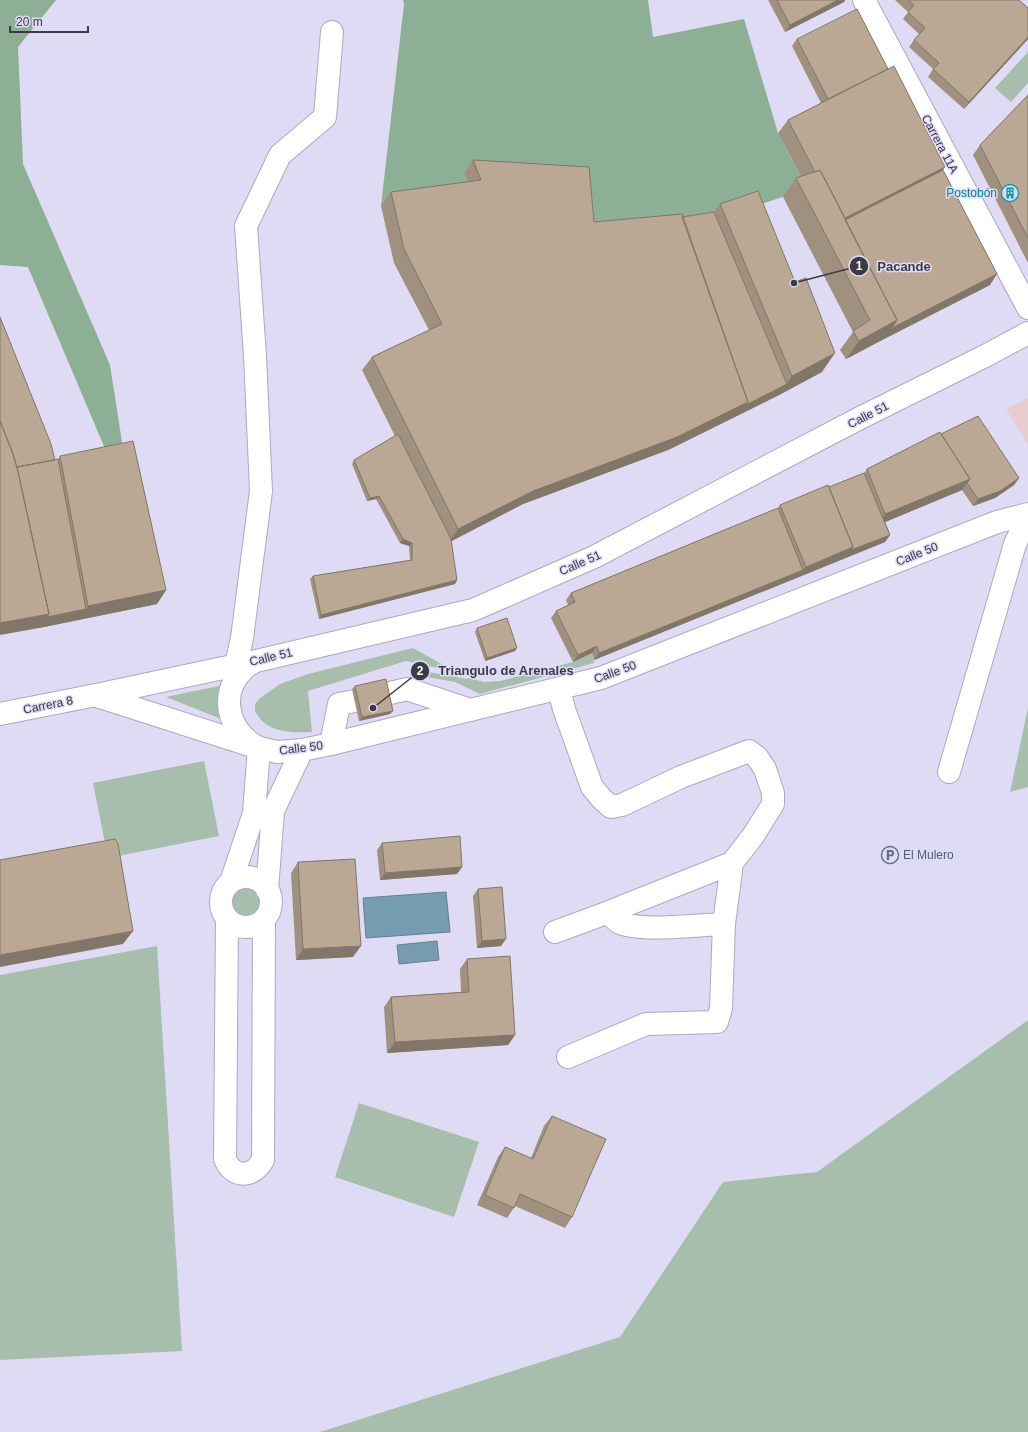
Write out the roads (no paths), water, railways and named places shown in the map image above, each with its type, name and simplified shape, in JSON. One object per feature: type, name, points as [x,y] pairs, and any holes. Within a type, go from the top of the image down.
[{"type":"main road","name":"Carrera 11A","points":[[864,0],[1028,308]]},
{"type":"main road","points":[[302,750],[273,811],[267,890],[270,900],[269,910],[264,919],[256,925],[246,927],[235,925],[227,919],[222,910],[221,900],[224,890],[231,882],[254,813],[259,748],[245,740],[235,728],[230,713],[229,697],[234,682],[243,670],[246,663],[242,638],[261,491],[246,226],[280,155],[325,117],[332,32]]},
{"type":"main road","name":"Calle 51","points":[[96,695],[246,663],[473,610],[594,557],[860,418],[988,355],[1028,333]]},
{"type":"main road","points":[[949,772],[1015,544],[1028,516]]},
{"type":"main road","name":"Calle 50","points":[[96,695],[259,748],[277,752],[302,750],[601,678],[998,522],[1028,516]]},
{"type":"main road","points":[[386,694],[407,689],[470,710]]},
{"type":"main road","points":[[559,689],[564,709],[592,787],[602,799],[611,806],[622,805],[681,776],[749,751],[757,757],[765,769],[773,793],[773,804],[753,836],[732,863],[724,924],[721,1008],[717,1022],[646,1024],[568,1057]]},
{"type":"main road","name":"Carrera 8","points":[[0,714],[96,695]]},
{"type":"main road","points":[[331,744],[340,704],[355,701]]},
{"type":"main road","points":[[556,932],[732,863]]},
{"type":"main road","points":[[231,882],[240,878],[251,878],[260,883],[267,890]]},
{"type":"main road","points":[[609,912],[618,923],[630,926],[659,927],[724,924]]},
{"type":"main road","points":[[227,919],[225,1159],[229,1167],[236,1172],[243,1174],[256,1170],[263,1160],[264,919]]},
{"type":"water","points":[[446,892],[450,932],[366,938],[363,898]]},
{"type":"water","points":[[437,941],[439,960],[399,964],[397,945]]},
{"type":"place","name":"Postobón","points":[[1010,193]]},
{"type":"place","name":"Pacande","points":[[794,283]]},
{"type":"place","name":"Triangulo de Arenales","points":[[373,708]]},
{"type":"place","name":"El Mulero","points":[[890,855]]}]
